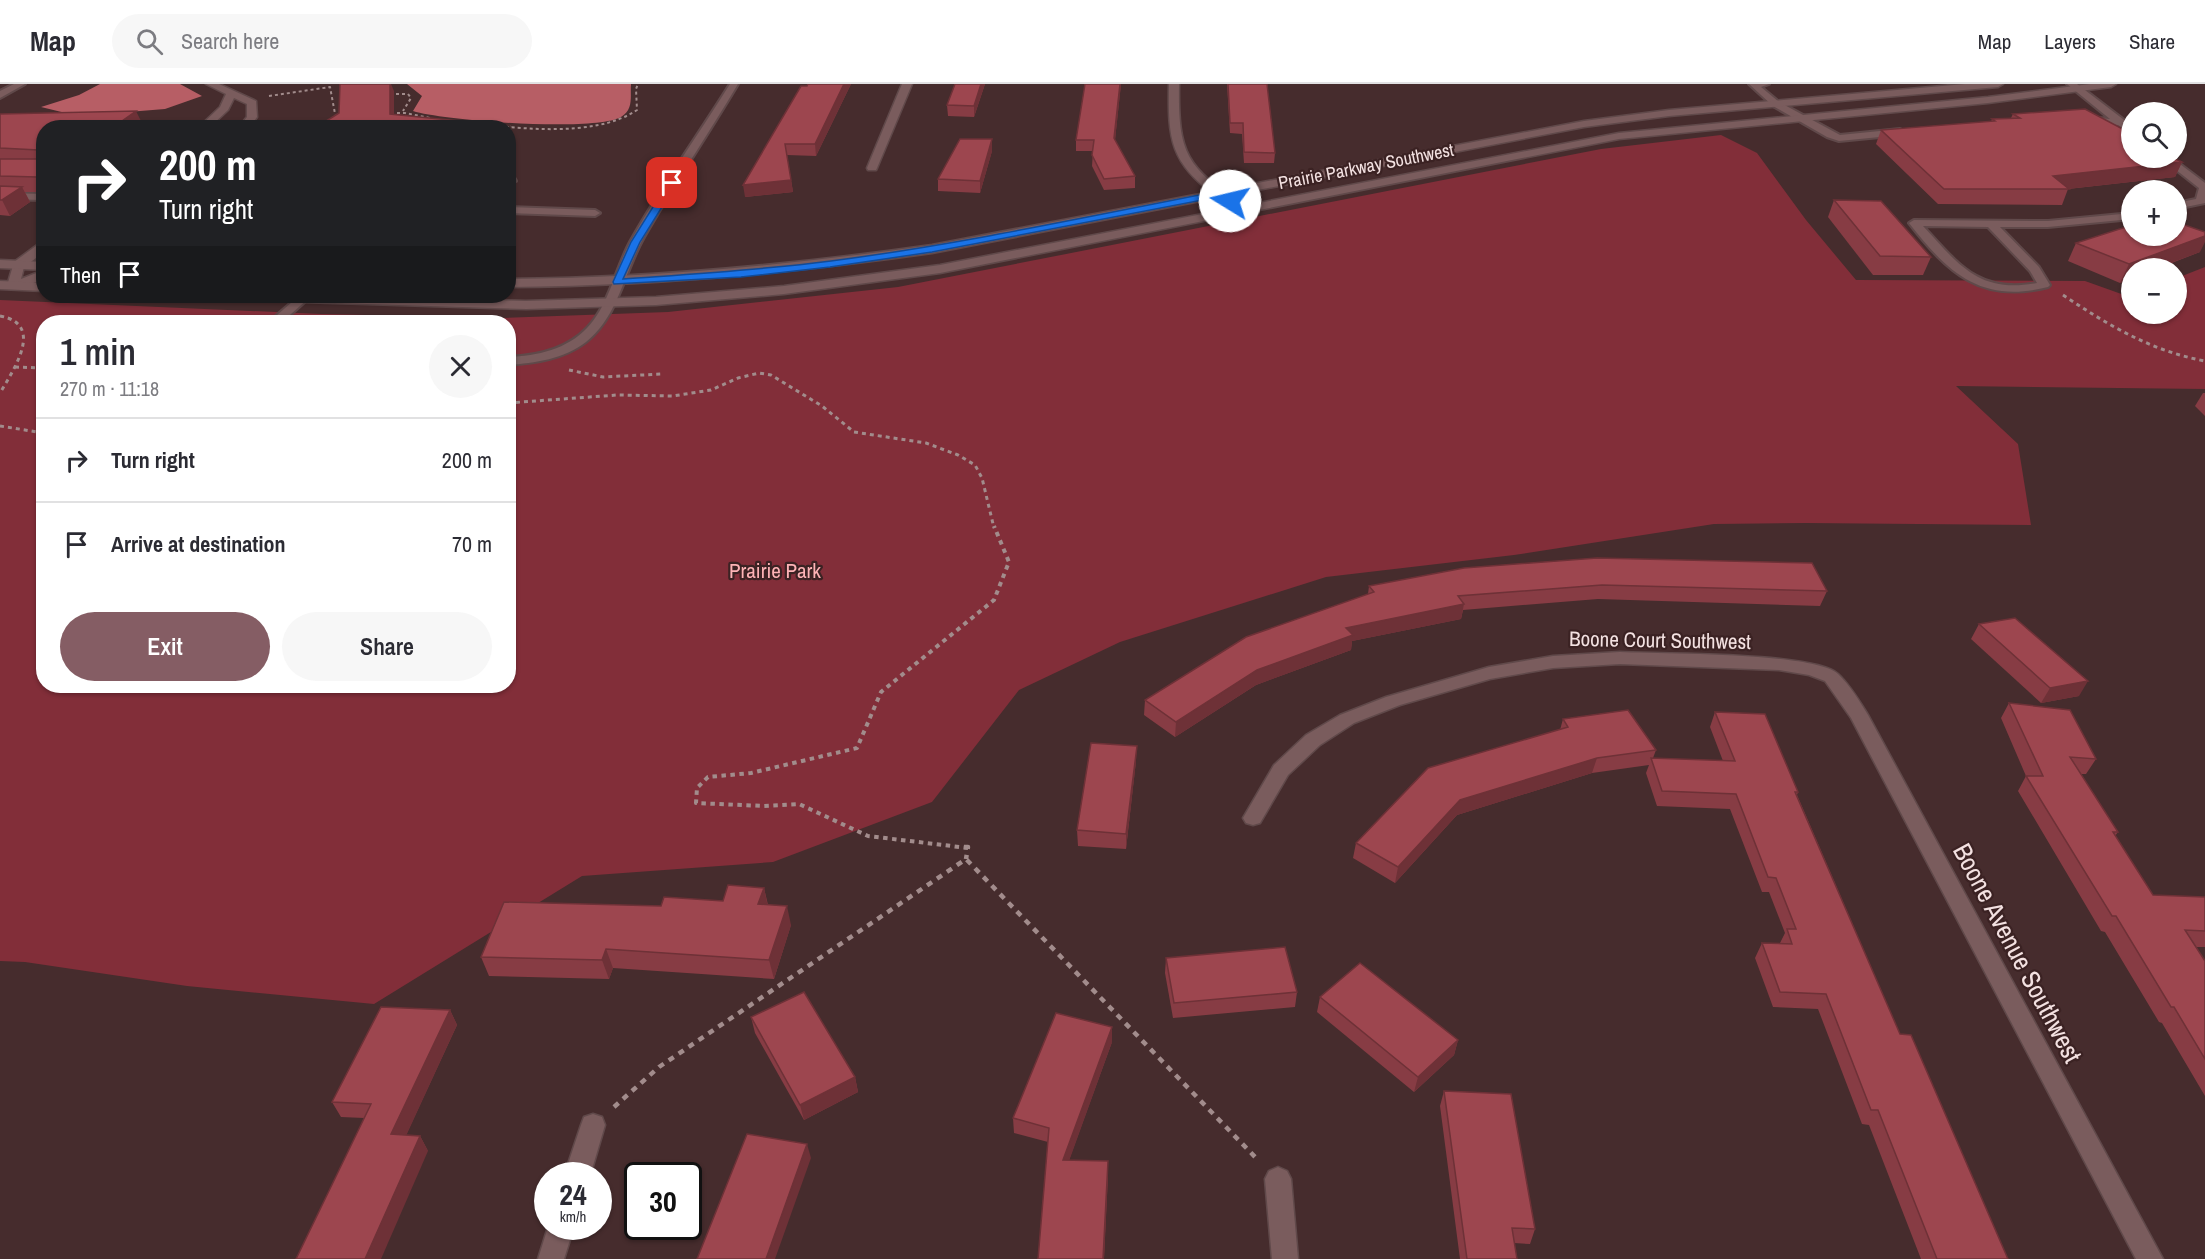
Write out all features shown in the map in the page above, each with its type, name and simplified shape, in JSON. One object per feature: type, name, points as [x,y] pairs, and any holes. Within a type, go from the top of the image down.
[{"type":"street","points":[[210,84],[252,103],[252,117],[246,120]]},
{"type":"street","points":[[872,168],[907,84]]},
{"type":"street","points":[[1174,84],[1174,131],[1182,159],[1220,194],[1241,209]]},
{"type":"street","name":"Prairie Parkway Southwest","points":[[516,284],[617,282],[741,274],[830,264],[932,249],[1584,124],[1669,113],[1998,84]]},
{"type":"street","name":"Prairie Parkway Southwest","points":[[442,303],[526,306],[610,303],[784,290],[940,269],[1619,136],[1979,101],[2074,86],[2110,84]]},
{"type":"street","points":[[211,120],[224,108],[231,93]]},
{"type":"street","points":[[7,286],[18,265],[36,252]]},
{"type":"street","points":[[0,264],[36,266]]},
{"type":"street","points":[[7,286],[36,277]]},
{"type":"street","points":[[7,286],[36,287]]},
{"type":"street","name":"Boone Court Southwest","points":[[1252,818],[1281,770],[1313,740],[1347,719],[1393,701],[1489,673],[1553,662],[1620,658],[1779,664],[1813,670],[1831,677]]},
{"type":"street","name":"Boone Avenue Southwest","points":[[1831,677],[1859,715],[2150,1259]]},
{"type":"street","points":[[581,1162],[593,1125]]},
{"type":"street","points":[[1278,1179],[1285,1259]]},
{"type":"street","points":[[551,1259],[557,1240]]},
{"type":"lane","points":[[0,95],[21,84]]},
{"type":"lane","points":[[516,360],[535,359],[559,352],[583,338],[610,303],[635,242],[734,84]]},
{"type":"lane","points":[[1766,84],[1754,85],[1776,104],[1839,138],[1909,131]]},
{"type":"lane","points":[[2074,86],[2119,122]]},
{"type":"lane","points":[[2080,118],[2119,122]]},
{"type":"lane","points":[[2179,168],[2204,187],[2203,200],[2187,204]]},
{"type":"lane","points":[[0,196],[36,197]]},
{"type":"lane","points":[[516,210],[595,213]]},
{"type":"lane","points":[[1991,224],[2035,269],[2044,285],[2022,291],[1983,286],[1954,264],[1914,224],[1991,224],[2048,224],[2121,217]]},
{"type":"lane","points":[[283,315],[297,303]]},
{"type":"path","points":[[516,126],[598,126],[623,120],[637,110],[636,89],[638,84]]},
{"type":"path","points":[[266,96],[330,87],[337,120]]},
{"type":"path","points":[[396,94],[408,94],[411,98],[402,111]]},
{"type":"path","points":[[390,113],[402,111],[411,116],[435,119]]},
{"type":"path","points":[[2044,285],[2074,301],[2116,330],[2183,357],[2205,361]]},
{"type":"path","points":[[0,316],[19,322],[23,329],[21,352],[0,393]]},
{"type":"path","points":[[559,352],[565,369],[584,376],[622,377],[663,374]]},
{"type":"path","points":[[15,366],[36,368]]},
{"type":"path","points":[[516,402],[617,395],[673,396],[711,390],[738,378],[759,373],[771,375],[822,406],[854,432],[926,443],[958,455],[975,465],[982,478],[992,522],[1009,562],[994,600],[881,692],[857,747],[751,773],[708,777],[697,788],[696,803],[764,806],[798,804],[868,836],[968,847],[966,859],[659,1067],[593,1125]]},
{"type":"path","points":[[0,426],[36,432]]},
{"type":"path","points":[[966,859],[1278,1179]]},
{"type":"green space","name":"Prairie Park","points":[[1721,135],[1757,153],[1806,220],[1856,280],[2085,281],[2121,294],[2121,324],[2187,324],[2187,274],[2205,267],[2205,389],[1956,386],[2018,444],[2031,525],[1714,524],[1514,555],[1326,577],[1120,642],[1019,690],[932,802],[773,862],[582,876],[374,1004],[187,986],[25,962],[0,961],[0,300],[366,315],[36,315],[36,693],[516,693],[516,317],[668,312],[898,287],[1601,149]]},
{"type":"shaded area","points":[[100,84],[180,84],[202,96],[165,109],[78,116],[41,107],[79,95]]},
{"type":"shaded area","points":[[407,84],[631,84],[630,106],[625,114],[606,121],[582,124],[476,120],[413,111],[422,96]]},
{"type":"building","points":[[340,84],[390,84],[390,114],[450,120],[328,120],[339,113]]},
{"type":"building","points":[[844,84],[815,144],[785,144],[791,180],[743,185],[801,86]]},
{"type":"building","points":[[955,84],[981,84],[974,106],[947,105]]},
{"type":"building","points":[[1085,84],[1120,84],[1114,138],[1135,176],[1104,179],[1092,155],[1094,140],[1076,140]]},
{"type":"building","points":[[1228,84],[1267,84],[1275,153],[1244,152],[1243,123],[1230,123]]},
{"type":"building","points":[[2085,109],[2121,128],[2121,168],[2127,168],[2053,176],[2069,189],[1944,189],[1881,130],[2020,118],[2013,114]]},
{"type":"building","points":[[136,111],[123,120],[36,120],[36,150],[0,148],[0,114]]},
{"type":"building","points":[[960,139],[992,139],[980,181],[938,179]]},
{"type":"building","points":[[0,159],[36,159],[36,177],[0,176]]},
{"type":"building","points":[[0,186],[22,187],[0,200]]},
{"type":"building","points":[[1834,200],[1881,201],[1931,257],[1880,256]]},
{"type":"building","points":[[2187,226],[2205,232],[2205,236],[2187,243]]},
{"type":"building","points":[[2121,229],[2121,246],[2178,246],[2145,258],[2121,258],[2121,261],[2076,243]]},
{"type":"building","points":[[1597,558],[1812,563],[1827,591],[1602,585],[1458,596],[1464,604],[1346,628],[1353,635],[1257,670],[1176,722],[1145,700],[1246,637],[1374,592],[1369,586],[1464,568]]},
{"type":"building","points":[[2015,618],[2088,681],[2050,688],[1979,624]]},
{"type":"building","points":[[2009,703],[2070,710],[2096,759],[2070,757],[2118,832],[2113,832],[2153,895],[2205,897],[2205,931],[2185,930],[2205,961],[2205,1059],[2116,916],[2112,916],[2026,776],[2043,776]]},
{"type":"building","points":[[1628,710],[1656,750],[1597,758],[1460,800],[1398,867],[1356,843],[1428,768],[1568,727],[1563,719]]},
{"type":"building","points":[[1715,712],[1765,714],[1798,792],[1795,792],[1900,1034],[1911,1035],[2008,1259],[1937,1259],[1878,1110],[1871,1110],[1826,994],[1780,992],[1762,943],[1792,944],[1787,929],[1796,929],[1776,878],[1768,877],[1736,794],[1662,791],[1651,758],[1735,761]]},
{"type":"building","points":[[1091,743],[1137,746],[1126,834],[1077,830]]},
{"type":"building","points":[[728,885],[764,888],[758,904],[787,906],[769,960],[606,949],[602,960],[481,957],[504,902],[661,906],[664,897],[723,901]]},
{"type":"building","points":[[1285,947],[1297,992],[1174,1003],[1166,958]]},
{"type":"building","points":[[1360,963],[1458,1040],[1418,1077],[1320,997]]},
{"type":"building","points":[[804,992],[855,1077],[800,1105],[751,1017]]},
{"type":"building","points":[[381,1007],[450,1010],[391,1134],[420,1136],[365,1259],[296,1259],[371,1104],[332,1102]]},
{"type":"building","points":[[1056,1013],[1112,1027],[1063,1160],[1108,1161],[1103,1259],[1038,1259],[1049,1128],[1013,1118]]},
{"type":"building","points":[[1444,1091],[1511,1094],[1535,1229],[1512,1228],[1517,1259],[1467,1259]]},
{"type":"building","points":[[747,1134],[807,1144],[766,1259],[697,1259]]},
{"type":"route","points":[[672,183],[635,242],[617,282],[741,274],[830,264],[932,249],[1220,194],[1230,201]]}]
